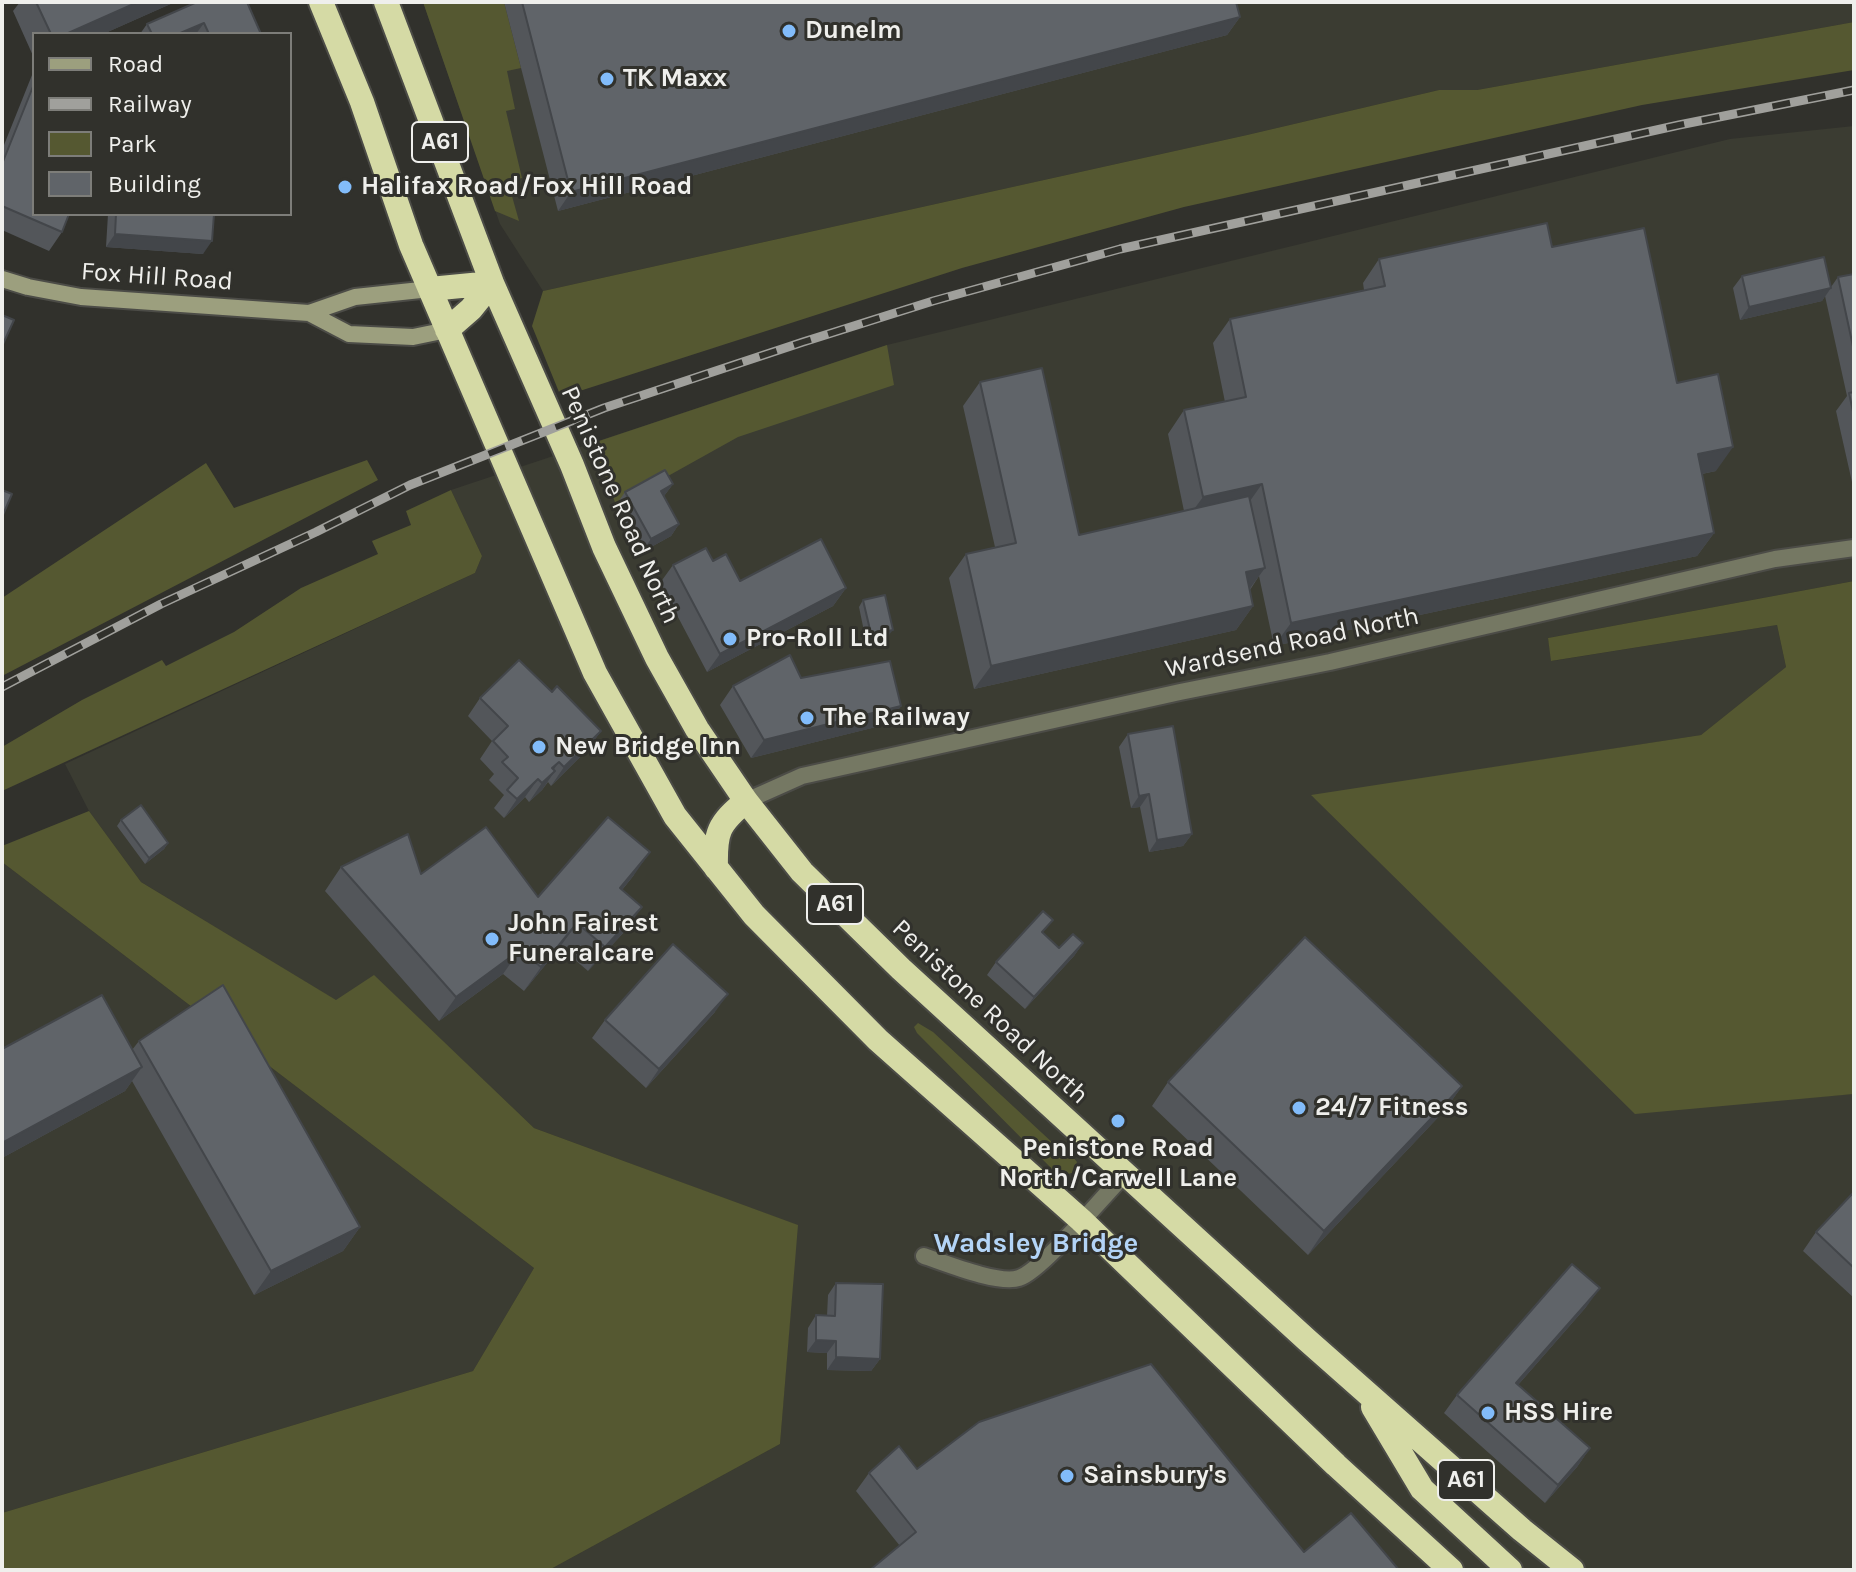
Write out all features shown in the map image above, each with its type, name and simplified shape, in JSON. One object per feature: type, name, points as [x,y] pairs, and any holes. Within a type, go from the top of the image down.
[{"type":"highway","name":"A61","points":[[321,2],[362,102],[382,166],[430,289],[595,673],[675,816],[754,915],[878,1040],[1081,1220],[1336,1465],[1451,1570]]},
{"type":"highway","name":"A61","points":[[386,2],[492,283]]},
{"type":"highway","points":[[430,289],[492,283]]},
{"type":"highway","points":[[447,330],[471,309],[492,283]]},
{"type":"highway","name":"Penistone Road North","points":[[492,283],[572,465],[604,547],[657,658],[697,729],[746,801],[802,872],[890,959],[1125,1174],[1522,1530],[1572,1570]]},
{"type":"highway","points":[[716,868],[715,841],[723,820],[746,801]]},
{"type":"highway","points":[[1362,1388],[1422,1489],[1510,1570]]},
{"type":"street","name":"Fox Hill Road","points":[[2,279],[81,297],[309,313],[355,297],[430,289]]},
{"type":"street","name":"Fox Hill Road","points":[[309,313],[349,334],[413,337],[447,330]]},
{"type":"street","name":"Wardsend Road North","points":[[746,801],[802,776],[1330,662],[1775,559],[1854,548]]},
{"type":"street","points":[[924,1256],[981,1275],[1018,1279],[1043,1262],[1125,1174]]},
{"type":"shaded area","points":[[423,2],[1854,2],[1854,22],[1477,90],[1439,90],[543,291],[500,224]]},
{"type":"shaded area","points":[[1854,126],[1854,581],[1548,638],[1552,661],[1777,625],[1786,667],[1701,735],[1312,796],[1785,1099],[1854,1094],[1854,1570],[549,1570],[780,1444],[797,1225],[534,1128],[374,976],[337,1001],[141,882],[89,811],[65,764],[475,573],[482,556],[451,490],[887,345],[1730,139]]},
{"type":"shaded area","points":[[2,862],[534,1268],[473,1371],[2,1513]]},
{"type":"green space","points":[[423,2],[504,2],[521,68],[507,71],[515,109],[506,111],[522,178],[508,182],[519,221],[495,211]]},
{"type":"green space","points":[[1854,22],[1854,70],[1642,105],[1184,207],[962,268],[561,397],[532,326],[543,291],[1439,90],[1477,90]]},
{"type":"green space","points":[[887,345],[894,385],[738,437],[616,505],[593,443]]},
{"type":"green space","points":[[367,460],[378,480],[2,676],[2,598],[206,463],[234,508]]},
{"type":"green space","points":[[451,490],[482,556],[475,573],[2,791],[2,747],[82,700],[162,660],[166,666],[234,632],[301,588],[378,554],[372,541],[411,525],[406,511]]},
{"type":"green space","points":[[1854,581],[1854,1094],[1635,1114],[1311,795],[1701,735],[1786,667],[1777,625],[1551,661],[1548,638]]},
{"type":"green space","points":[[89,811],[141,882],[336,1000],[374,975],[534,1128],[798,1225],[780,1444],[549,1570],[2,1570],[2,1513],[473,1371],[534,1268],[2,862],[2,846]]},
{"type":"green space","points":[[918,1023],[933,1032],[1069,1158],[1072,1156],[1077,1162],[1072,1173],[1059,1176],[917,1033],[914,1027]]},
{"type":"building","points":[[36,2],[138,2],[70,32],[50,32]]},
{"type":"building","points":[[197,2],[247,2],[260,32],[208,32],[204,23],[183,32],[151,32],[147,24]]},
{"type":"building","points":[[522,2],[1236,2],[1240,17],[571,192]]},
{"type":"building","points":[[32,89],[32,216],[68,216],[62,232],[2,206],[2,164]]},
{"type":"building","points":[[116,216],[214,216],[212,241],[115,234]]},
{"type":"building","points":[[1547,223],[1552,247],[1644,228],[1677,383],[1718,374],[1733,447],[1698,454],[1714,533],[1291,623],[1262,484],[1203,497],[1184,410],[1246,397],[1230,319],[1385,286],[1379,259]]},
{"type":"building","points":[[1824,257],[1831,288],[1749,307],[1742,276]]},
{"type":"building","points":[[1854,274],[1854,351],[1838,277]]},
{"type":"building","points":[[2,315],[14,320],[3,344],[2,343]]},
{"type":"building","points":[[1042,368],[1079,535],[1249,496],[1265,568],[1246,572],[1253,606],[991,666],[966,554],[1016,543],[980,382]]},
{"type":"building","points":[[1854,392],[1854,416],[1849,393]]},
{"type":"building","points":[[665,470],[673,484],[661,491],[679,524],[651,539],[625,492]]},
{"type":"building","points":[[2,490],[12,494],[2,517]]},
{"type":"building","name":"Pro-Roll Ltd","points":[[821,539],[846,588],[720,654],[673,565],[706,548],[713,561],[726,554],[740,581]]},
{"type":"building","points":[[885,595],[893,630],[871,634],[863,600]]},
{"type":"building","name":"The Railway","points":[[790,655],[801,678],[890,661],[901,706],[764,740],[733,686]]},
{"type":"building","name":"New Bridge Inn","points":[[519,660],[552,692],[557,686],[601,731],[564,767],[559,762],[552,768],[555,771],[542,783],[538,779],[517,799],[507,790],[518,778],[502,762],[508,757],[493,741],[508,726],[480,698]]},
{"type":"building","points":[[1173,726],[1192,834],[1157,840],[1149,794],[1139,796],[1128,734]]},
{"type":"building","points":[[141,805],[168,843],[149,858],[121,820]]},
{"type":"building","name":"John Fairest Funeralcare","points":[[608,817],[650,852],[620,888],[642,907],[605,947],[577,923],[541,967],[520,950],[456,997],[341,867],[408,834],[421,874],[486,827],[538,897]]},
{"type":"building","points":[[1043,911],[1053,920],[1042,932],[1059,948],[1073,934],[1083,943],[1034,997],[996,962]]},
{"type":"building","name":"24/7 Fitness","points":[[1305,937],[1462,1086],[1324,1231],[1168,1082]]},
{"type":"building","points":[[673,944],[728,994],[659,1069],[605,1020]]},
{"type":"building","points":[[223,985],[360,1227],[271,1271],[139,1041]]},
{"type":"building","points":[[102,995],[142,1067],[2,1143],[2,1049]]},
{"type":"building","points":[[1854,1192],[1854,1268],[1816,1232]]},
{"type":"building","points":[[1572,1264],[1600,1288],[1516,1383],[1590,1448],[1558,1485],[1457,1395]]},
{"type":"building","points":[[836,1283],[883,1284],[880,1359],[836,1357],[836,1341],[816,1340],[816,1315],[835,1316]]},
{"type":"building","name":"Sainsbury's","points":[[1151,1364],[1304,1552],[1351,1513],[1399,1570],[870,1570],[916,1532],[869,1473],[899,1446],[917,1469],[979,1422]]},
{"type":"railway","points":[[2,687],[161,604],[410,485],[604,408],[803,342],[933,301],[1120,249],[1679,125],[1854,90]]},
{"type":"place","name":"Dunelm","points":[[789,31]]},
{"type":"place","name":"TK Maxx","points":[[607,79]]},
{"type":"place","name":"Halifax Road/Fox Hill Road","points":[[345,187]]},
{"type":"place","name":"Pro-Roll Ltd","points":[[730,639]]},
{"type":"place","name":"The Railway","points":[[807,718]]},
{"type":"place","name":"New Bridge Inn","points":[[539,747]]},
{"type":"place","name":"John Fairest Funeralcare","points":[[492,939]]},
{"type":"place","name":"24/7 Fitness","points":[[1299,1108]]},
{"type":"place","name":"Penistone Road North/Carwell Lane","points":[[1118,1121]]},
{"type":"place","name":"HSS Hire","points":[[1488,1413]]},
{"type":"place","name":"Sainsbury's","points":[[1067,1476]]},
{"type":"district","name":"Wadsley Bridge","points":[[1036,1244]]}]
